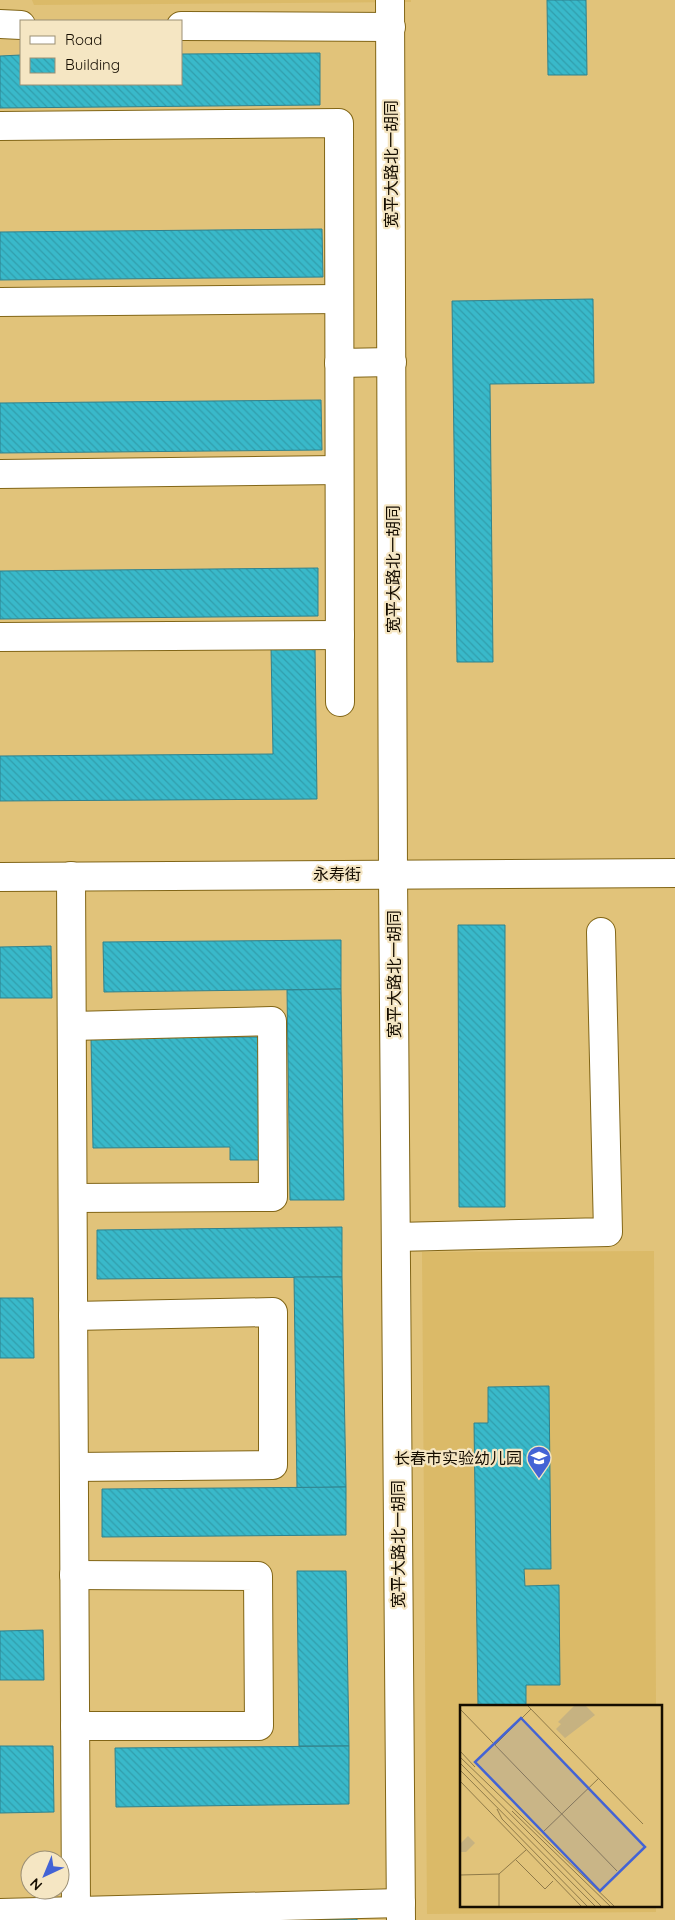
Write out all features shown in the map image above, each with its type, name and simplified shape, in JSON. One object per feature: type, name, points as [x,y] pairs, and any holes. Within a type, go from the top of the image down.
[{"type":"street","name":"宽平大路北一胡同","points":[[390,0],[393,874],[401,1911]]},
{"type":"street","points":[[0,24],[20,24]]},
{"type":"street","points":[[182,26],[391,27]]},
{"type":"street","points":[[0,126],[339,122],[340,702]]},
{"type":"street","points":[[0,302],[339,299]]},
{"type":"street","points":[[339,363],[392,362]]},
{"type":"street","points":[[0,474],[340,470]]},
{"type":"street","points":[[0,637],[340,635]]},
{"type":"street","name":"永寿街","points":[[0,876],[675,874]]},
{"type":"street","points":[[71,876],[76,1911]]},
{"type":"street","points":[[396,1237],[608,1232],[602,932]]},
{"type":"street","points":[[72,1026],[272,1021],[273,1197],[73,1198]]},
{"type":"street","points":[[73,1316],[272,1312],[274,1466],[74,1467]]},
{"type":"street","points":[[74,1575],[258,1576],[259,1726],[75,1726]]},
{"type":"street","points":[[0,1913],[76,1911],[401,1911]]},
{"type":"shaded area","points":[[32,0],[411,0],[411,2],[34,5]]},
{"type":"shaded area","name":"长春市实验幼儿园","points":[[654,1251],[656,1705],[460,1705],[460,1908],[656,1908],[656,1912],[427,1914],[422,1252]]},
{"type":"building","points":[[547,0],[586,0],[587,75],[548,75]]},
{"type":"building","points":[[320,53],[320,105],[0,108],[0,56],[20,55],[20,85],[182,85],[182,54]]},
{"type":"building","points":[[322,229],[323,277],[0,280],[0,232]]},
{"type":"building","points":[[593,299],[594,383],[490,384],[493,662],[457,662],[452,301]]},
{"type":"building","points":[[321,400],[322,450],[0,453],[0,403]]},
{"type":"building","points":[[318,568],[318,616],[0,619],[0,571]]},
{"type":"building","points":[[271,647],[315,647],[317,799],[0,801],[0,756],[273,754]]},
{"type":"building","points":[[458,925],[505,925],[505,1207],[459,1207]]},
{"type":"building","points":[[341,940],[341,989],[104,992],[103,942]]},
{"type":"building","points":[[51,946],[52,998],[0,998],[0,947]]},
{"type":"building","points":[[341,989],[344,1200],[290,1200],[287,990]]},
{"type":"building","points":[[259,1037],[260,1160],[230,1160],[230,1147],[93,1148],[91,1038]]},
{"type":"building","points":[[342,1227],[342,1277],[97,1279],[97,1230]]},
{"type":"building","points":[[294,1277],[342,1277],[346,1487],[297,1488]]},
{"type":"building","points":[[0,1298],[33,1298],[34,1358],[0,1358]]},
{"type":"building","points":[[549,1386],[551,1569],[524,1569],[525,1586],[559,1585],[560,1685],[526,1685],[526,1705],[478,1705],[474,1423],[488,1423],[488,1387]]},
{"type":"building","points":[[346,1487],[346,1535],[102,1537],[102,1489]]},
{"type":"building","points":[[297,1571],[346,1571],[349,1746],[299,1746]]},
{"type":"building","points":[[43,1630],[44,1680],[0,1680],[0,1631]]},
{"type":"building","points":[[0,1746],[53,1746],[54,1812],[0,1813]]},
{"type":"building","points":[[349,1746],[349,1804],[116,1807],[115,1748]]},
{"type":"building","points":[[357,1918],[357,1920],[294,1920]]},
{"type":"place","name":"长春市实验幼儿园","points":[[539,1479]]}]
